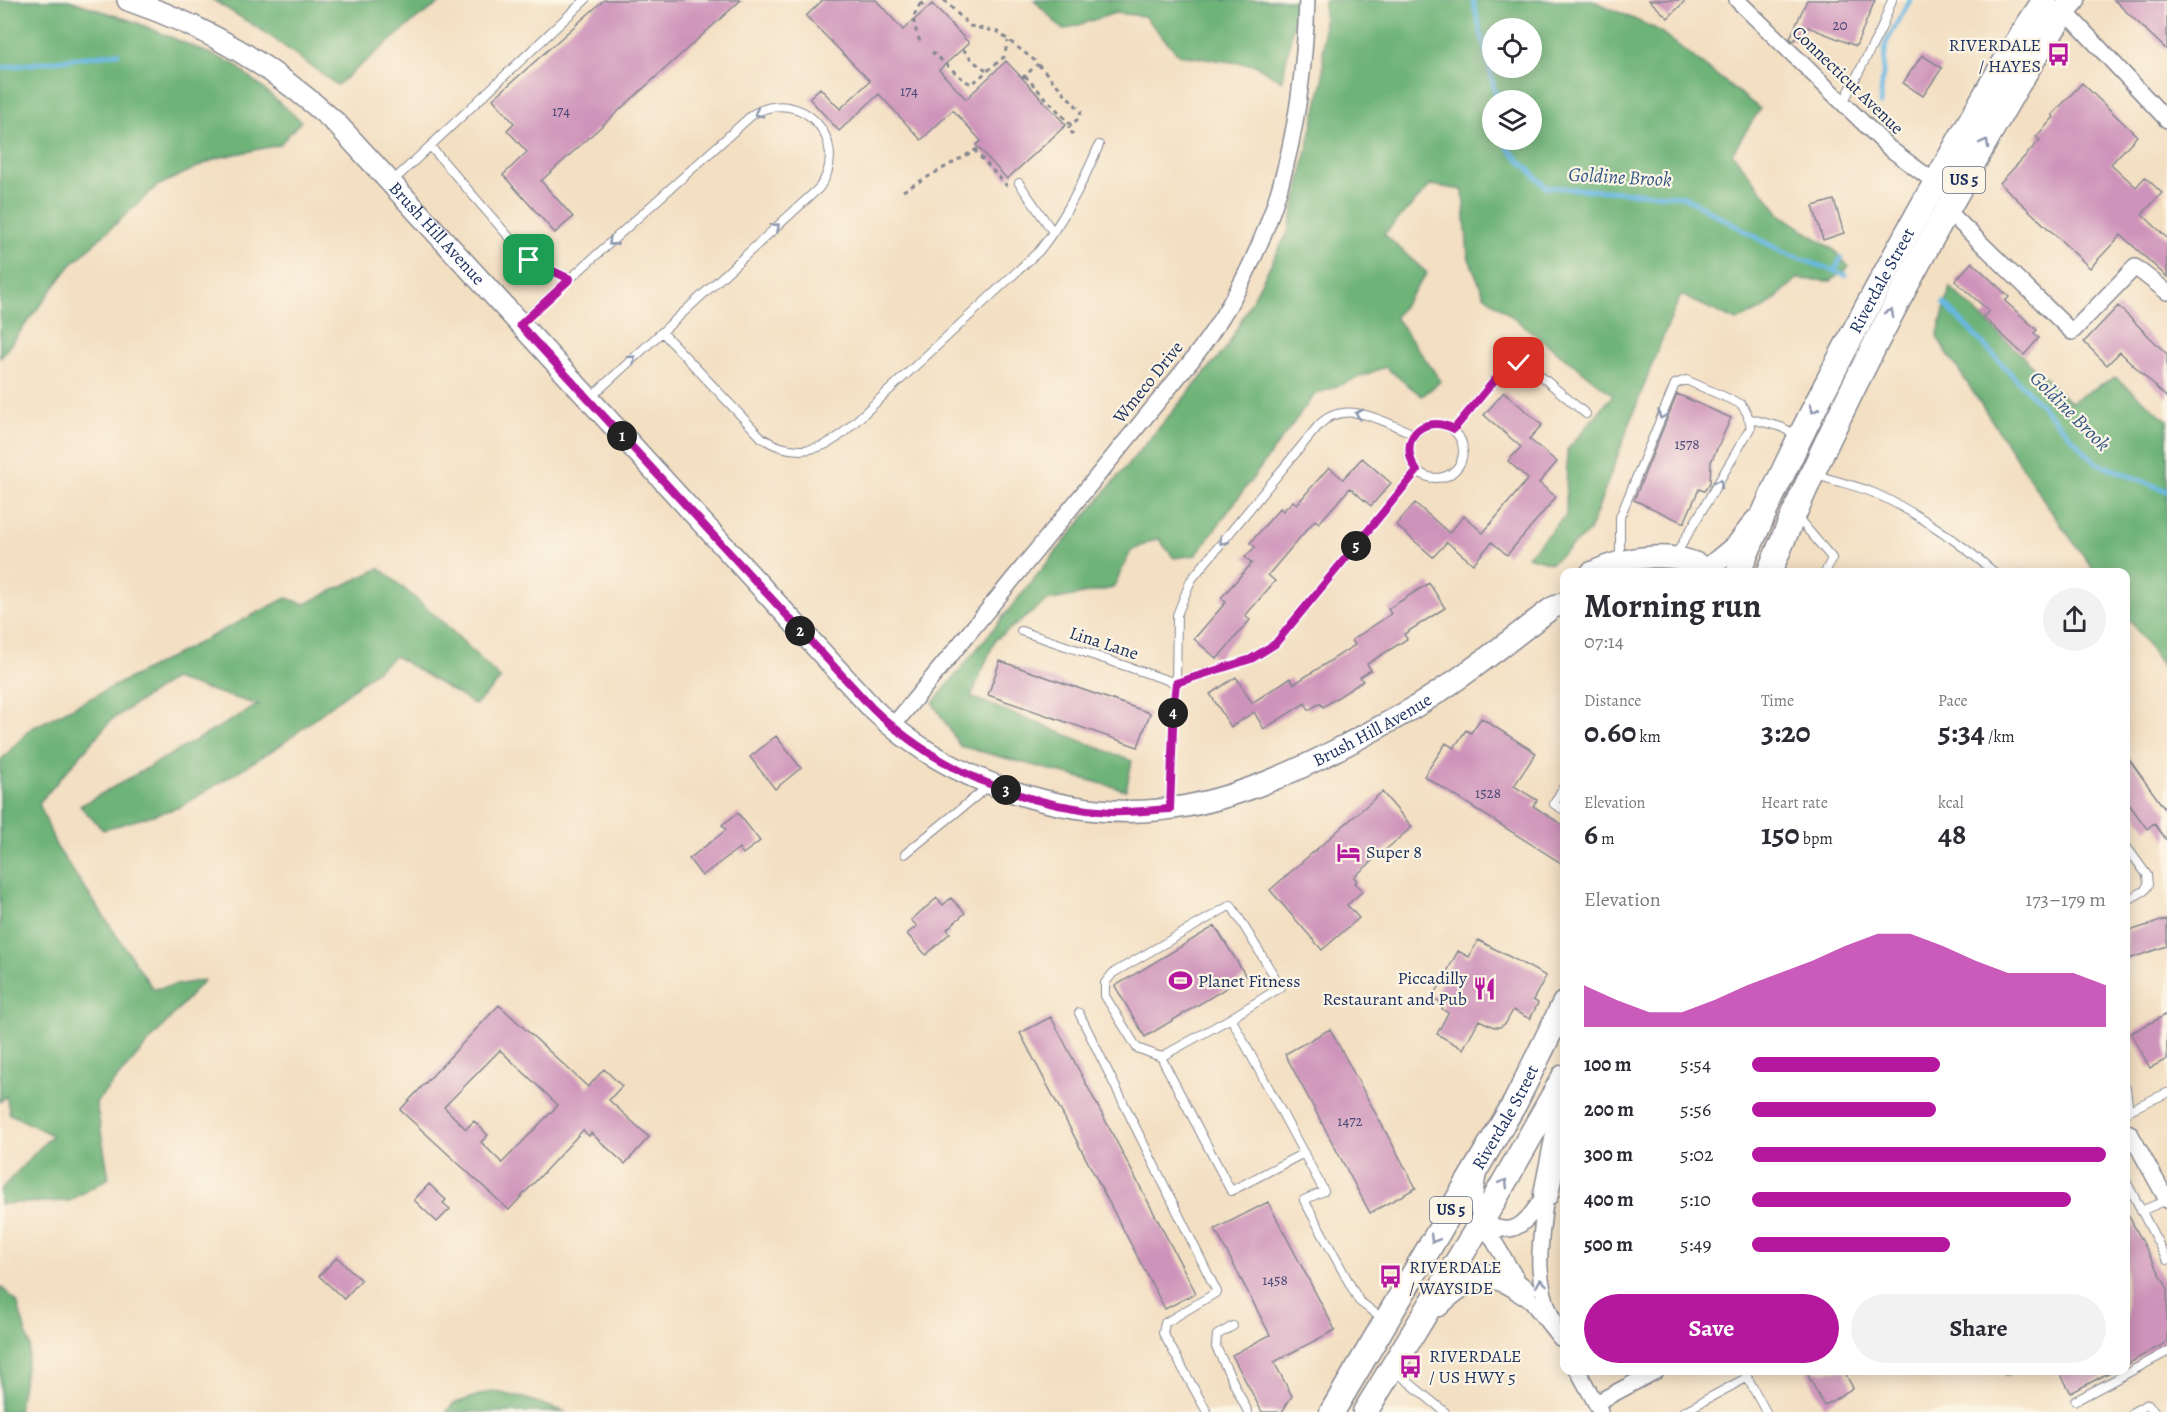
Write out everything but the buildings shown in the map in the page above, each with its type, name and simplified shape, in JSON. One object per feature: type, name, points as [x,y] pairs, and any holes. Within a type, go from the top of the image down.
[{"type":"main road","name":"Riverdale Street","points":[[1740,568],[1774,493],[1849,340],[1986,93],[2061,4]]},
{"type":"main road","name":"Riverdale Street","points":[[1771,568],[1811,473],[1863,365],[2061,4]]},
{"type":"main road","name":"Riverdale Street","points":[[1332,1412],[1483,1158],[1524,1085],[1560,1013]]},
{"type":"main road","name":"Riverdale Street","points":[[1365,1412],[1482,1221],[1560,1103]]},
{"type":"main road","points":[[1546,1194],[1560,1103]]},
{"type":"main road","points":[[1413,1333],[1440,1302],[1473,1278],[1486,1276],[1503,1278],[1512,1281],[1524,1292]]},
{"type":"street","name":"Brush Hill Avenue","points":[[128,0],[160,5],[237,48],[288,83],[336,123],[800,631],[892,727],[952,767],[991,784],[1041,800],[1093,810],[1121,812],[1170,809],[1236,795],[1302,768],[1424,701],[1560,601]]},
{"type":"street","name":"Wmeco Drive","points":[[892,727],[1192,360],[1216,327],[1237,292],[1255,257],[1270,219],[1292,142],[1306,36],[1306,0]]},
{"type":"street","name":"Connecticut Avenue","points":[[1737,0],[1889,148],[1936,183]]},
{"type":"street","points":[[2061,4],[2167,120]]},
{"type":"street","points":[[1947,210],[2072,332],[2135,267],[2167,292]]},
{"type":"street","points":[[1711,568],[1749,531],[1774,493]]},
{"type":"street","points":[[1614,568],[1673,559],[1696,563],[1702,568]]},
{"type":"street","points":[[2130,1133],[2167,1200]]},
{"type":"street","points":[[1483,1158],[1474,1200],[1482,1221],[1524,1292],[1560,1335]]},
{"type":"street","points":[[1482,1221],[1501,1230],[1514,1229],[1532,1213],[1546,1194]]},
{"type":"street","points":[[1546,1194],[1538,1262],[1539,1273],[1546,1304],[1560,1333]]},
{"type":"street","points":[[1580,1375],[1598,1408],[1650,1375]]},
{"type":"lane","points":[[392,182],[585,0]]},
{"type":"lane","points":[[1843,103],[1881,29],[1892,0]]},
{"type":"lane","points":[[520,325],[752,115],[770,107],[783,106],[807,114],[821,128],[829,146],[830,165],[822,183],[589,399]]},
{"type":"lane","points":[[662,332],[762,438],[787,449],[814,449],[829,443],[842,435],[1039,251],[1076,194],[1099,145]]},
{"type":"lane","points":[[430,146],[529,260],[570,279]]},
{"type":"lane","points":[[1019,183],[1053,232]]},
{"type":"lane","points":[[1454,429],[1504,369],[1515,363],[1523,363],[1530,367],[1586,414]]},
{"type":"lane","points":[[1631,564],[1620,517],[1675,384],[1686,381],[1741,404],[1751,427],[1673,559]]},
{"type":"lane","points":[[1170,809],[1177,615],[1191,580],[1318,426],[1335,414],[1349,411],[1362,414],[1414,434]]},
{"type":"lane","points":[[1748,418],[1781,427],[1801,437]]},
{"type":"lane","points":[[1434,423],[1454,429],[1464,449],[1463,457],[1455,471],[1440,478],[1424,476],[1417,471],[1410,458],[1409,449],[1414,434],[1427,424],[1434,423]]},
{"type":"lane","points":[[1176,683],[1251,659],[1275,644],[1417,471]]},
{"type":"lane","points":[[1811,473],[1871,492],[1903,508],[1988,568]]},
{"type":"lane","points":[[1794,513],[1832,558],[1827,568]]},
{"type":"lane","name":"Lina Lane","points":[[1021,631],[1176,683]]},
{"type":"lane","points":[[905,854],[991,784]]},
{"type":"lane","points":[[1560,793],[1554,804],[1560,808]]},
{"type":"lane","points":[[2130,851],[2149,881],[2144,891],[2130,899]]},
{"type":"lane","points":[[1161,1057],[1281,987],[1232,905],[1113,973],[1105,983],[1105,996],[1137,1048],[1161,1057],[1231,1191],[1304,1152]]},
{"type":"lane","points":[[1079,1013],[1218,1292],[1165,1323],[1162,1333],[1207,1412]]},
{"type":"lane","points":[[1231,1018],[1324,1191],[1304,1200],[1359,1301],[1385,1321]]},
{"type":"lane","points":[[2130,1111],[2167,1093]]},
{"type":"lane","points":[[2130,1189],[2167,1260]]},
{"type":"lane","points":[[2141,1211],[2167,1200]]},
{"type":"lane","points":[[1233,1326],[1217,1335],[1216,1347],[1248,1412]]},
{"type":"lane","points":[[2130,1372],[2167,1352]]},
{"type":"lane","points":[[1391,1368],[1445,1412]]},
{"type":"lane","points":[[1683,1412],[1744,1375]]},
{"type":"lane","points":[[1747,1375],[1766,1412]]},
{"type":"lane","points":[[2075,1401],[2124,1375]]},
{"type":"lane","points":[[2133,1412],[2148,1404],[2155,1412]]},
{"type":"path","points":[[944,0],[970,26],[993,30],[1038,64],[1080,110],[1080,116],[1068,128],[1073,134]]},
{"type":"path","points":[[922,1],[927,9]]},
{"type":"path","points":[[920,41],[913,18],[922,1]]},
{"type":"path","points":[[932,52],[969,84],[975,82],[1004,57],[1008,41]]},
{"type":"path","points":[[963,49],[974,62],[988,71]]},
{"type":"path","points":[[1038,64],[1024,77],[1071,125]]},
{"type":"path","points":[[903,191],[979,148]]},
{"type":"path","points":[[974,150],[1009,188]]},
{"type":"green space","points":[[0,0],[69,0],[135,22],[234,64],[301,121],[279,145],[217,158],[157,186],[70,266],[0,358]]},
{"type":"green space","points":[[213,0],[445,0],[419,17],[337,85],[266,33]]},
{"type":"green space","points":[[1034,0],[1296,0],[1296,11],[1282,81],[1255,65],[1179,55],[1144,16],[1115,13],[1063,30]]},
{"type":"green space","points":[[1324,0],[1592,0],[1658,30],[1760,109],[1732,153],[1781,215],[1834,250],[1849,267],[1831,281],[1797,279],[1765,308],[1736,321],[1681,295],[1657,351],[1589,532],[1551,563],[1527,556],[1566,515],[1567,450],[1613,395],[1484,295],[1468,256],[1463,190],[1431,185],[1384,234],[1427,273],[1395,317],[1441,381],[1422,396],[1385,367],[1314,395],[1196,555],[1174,558],[1158,538],[1131,551],[1113,588],[1047,601],[995,640],[971,697],[1132,761],[1126,790],[960,746],[933,703],[1227,347],[1289,230],[1323,79]]},
{"type":"green space","points":[[1950,287],[2070,402],[2115,377],[2167,420],[2167,672],[2130,621],[2130,568],[2092,568],[2053,514],[1937,337]]},
{"type":"green space","points":[[380,568],[446,625],[501,679],[475,705],[395,656],[281,745],[180,807],[103,830],[80,806],[258,705],[173,679],[111,720],[39,803],[56,846],[153,989],[204,980],[96,1102],[109,1178],[69,1201],[0,1204],[0,1190],[52,1135],[10,1114],[6,1096],[0,1102],[0,761],[30,729],[286,598],[305,604]]},
{"type":"green space","points":[[0,1286],[17,1302],[30,1346],[18,1412],[0,1412]]},
{"type":"green space","points":[[491,1391],[524,1398],[566,1412],[446,1412],[453,1404]]},
{"type":"waterway","name":"Goldine Brook","points":[[1473,0],[1495,90]]},
{"type":"waterway","points":[[1880,104],[1886,43],[1910,0]]},
{"type":"waterway","name":"Goldine Brook","points":[[0,68],[118,53]]},
{"type":"waterway","name":"Goldine Brook","points":[[1510,150],[1546,187],[1683,196],[1782,252],[1845,275]]},
{"type":"waterway","points":[[1834,271],[1841,258]]},
{"type":"waterway","name":"Goldine Brook","points":[[1944,303],[2095,462],[2167,491]]},
{"type":"place","name":"RIVERDALE / HAYES","points":[[2059,55]]},
{"type":"place","name":"Super 8","points":[[1348,852]]},
{"type":"place","name":"Planet Fitness","points":[[1180,981]]},
{"type":"place","name":"Piccadilly Restaurant and Pub","points":[[1485,988]]},
{"type":"place","name":"RIVERDALE / WAYSIDE","points":[[1391,1277]]},
{"type":"place","name":"RIVERDALE / US HWY 5","points":[[1411,1366]]},
{"type":"route","points":[[529,260],[570,279],[520,325],[873,709],[911,741],[952,767],[975,778],[1024,796],[1111,812],[1170,809],[1176,683],[1251,659],[1275,644],[1417,471],[1412,464],[1409,449],[1414,434],[1427,424],[1434,423],[1454,429],[1504,369],[1511,364],[1519,363]]}]
